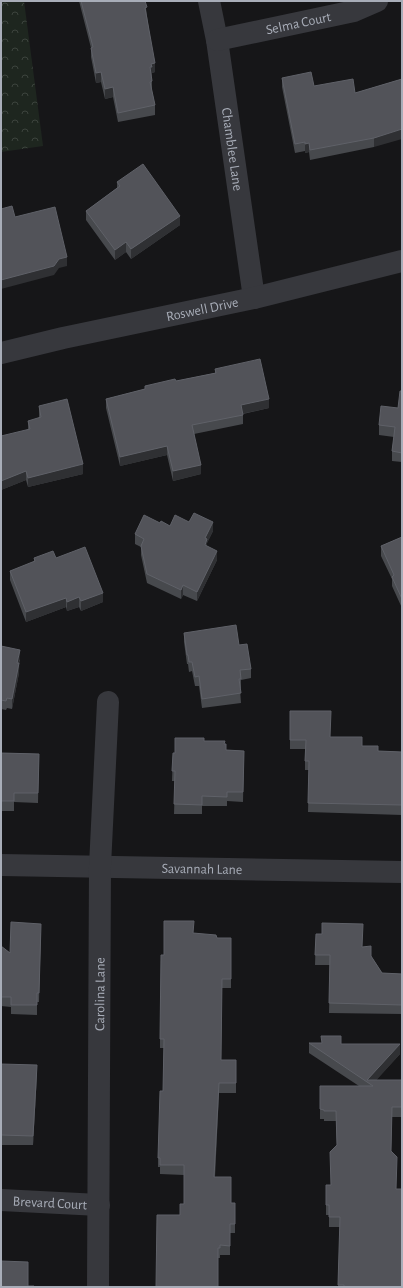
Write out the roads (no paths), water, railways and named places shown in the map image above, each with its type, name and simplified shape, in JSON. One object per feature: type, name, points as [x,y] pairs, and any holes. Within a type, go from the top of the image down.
[{"type":"street","name":"Chamblee Lane","points":[[209,1],[217,40],[254,298]]},
{"type":"street","name":"Selma Court","points":[[217,40],[354,11],[378,1]]},
{"type":"street","name":"Roswell Drive","points":[[1,353],[62,338],[254,298],[402,261]]},
{"type":"street","name":"Carolina Lane","points":[[98,1287],[100,866],[108,702]]},
{"type":"street","name":"Savannah Lane","points":[[1,865],[402,872]]},
{"type":"street","name":"Brevard Court","points":[[1,1200],[99,1205]]}]
